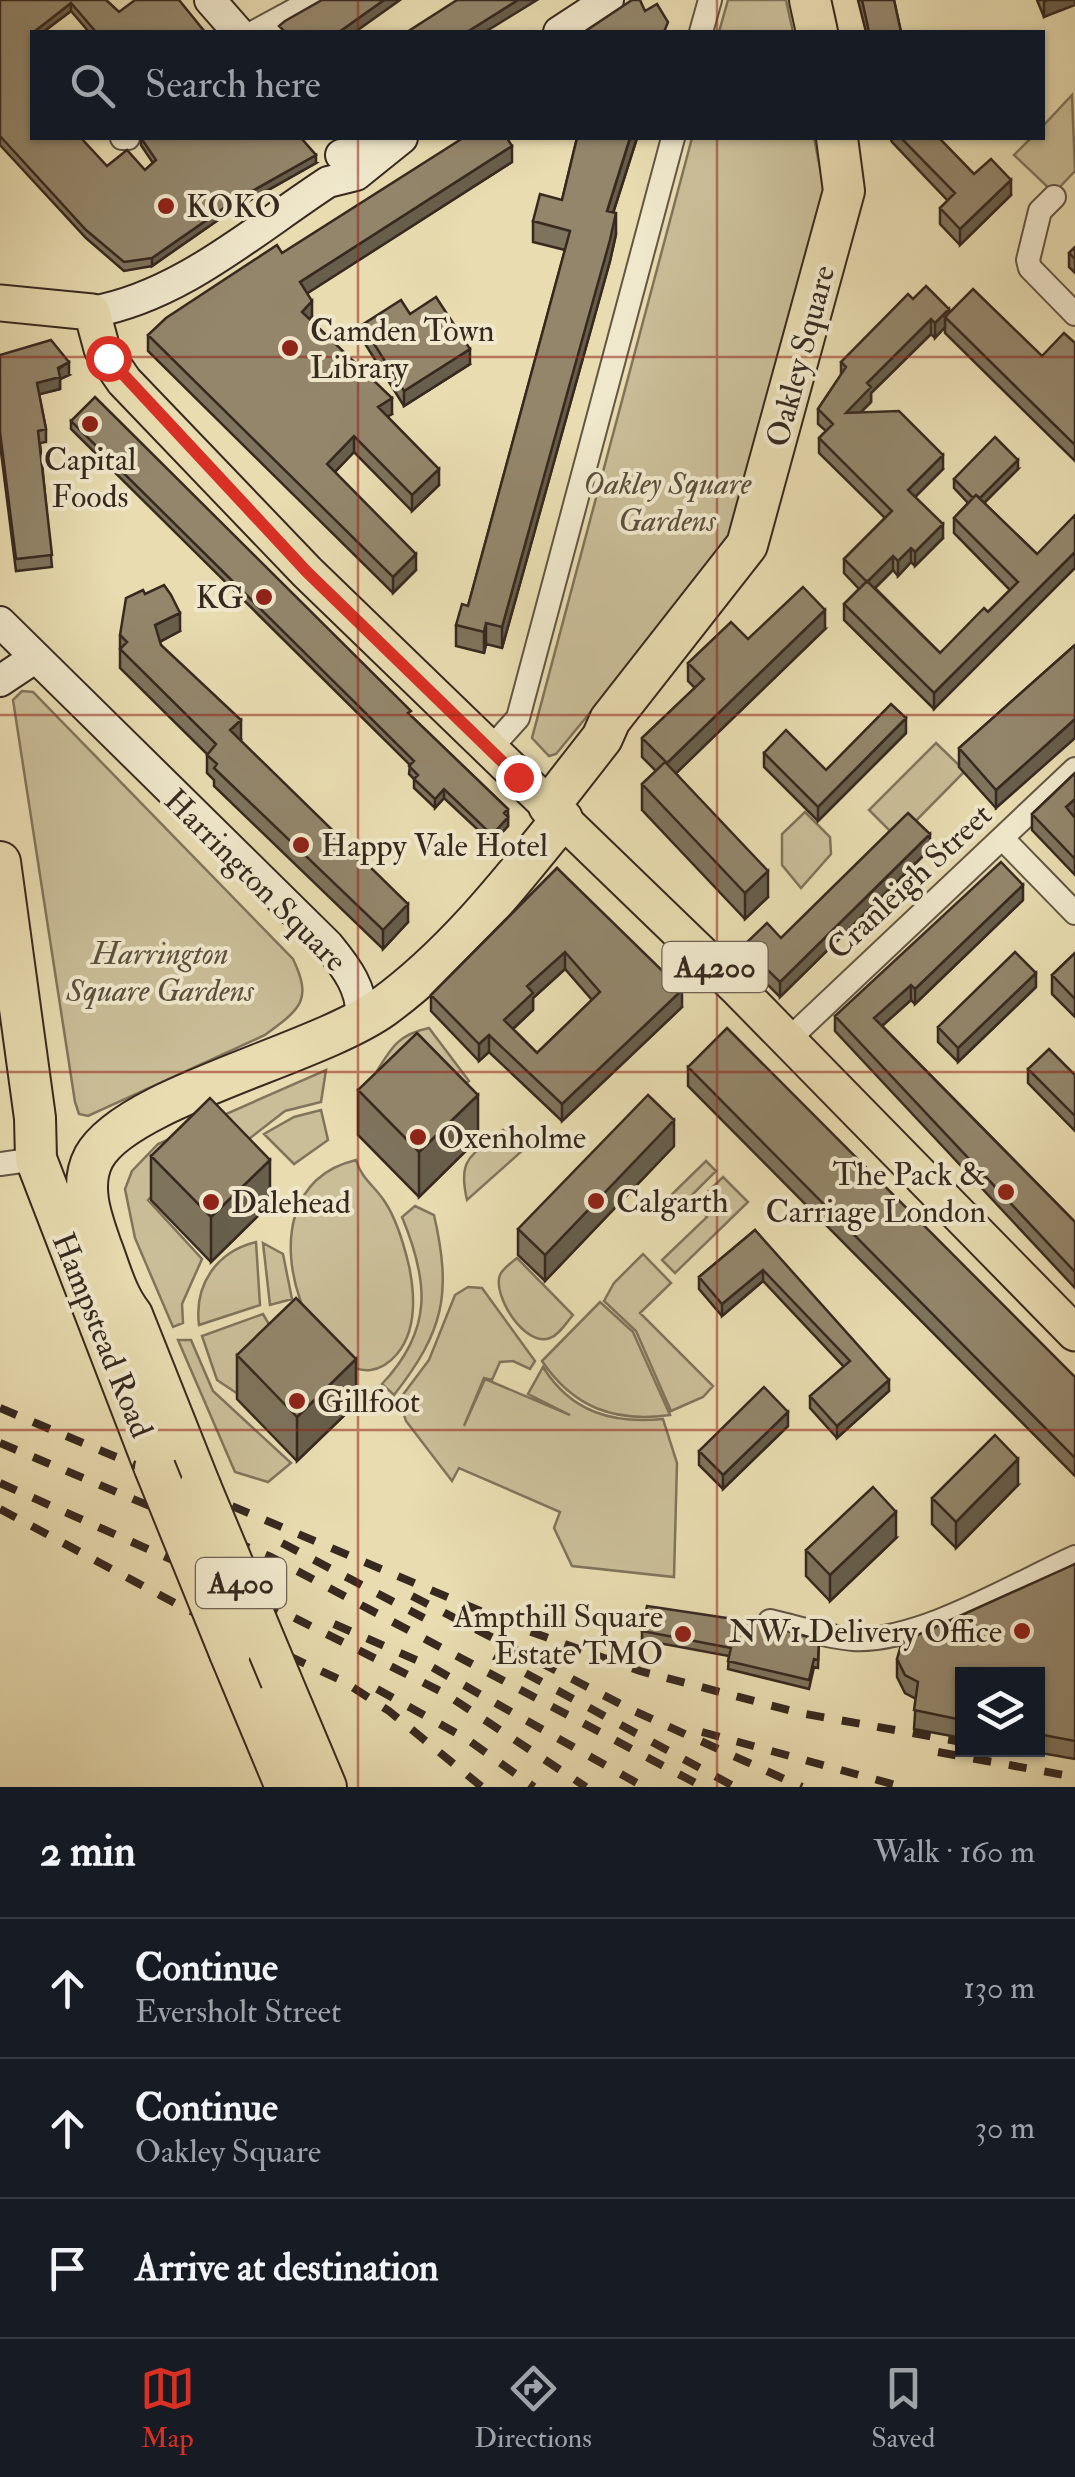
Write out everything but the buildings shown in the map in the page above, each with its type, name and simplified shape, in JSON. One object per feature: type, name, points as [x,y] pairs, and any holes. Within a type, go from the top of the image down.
[{"type":"highway","points":[[810,0],[816,30]]},
{"type":"highway","name":"Oakley Square","points":[[361,1020],[434,963],[498,897],[555,813],[610,720],[748,546],[844,192],[837,140]]},
{"type":"highway","name":"Hampstead Road","points":[[0,862],[21,1148],[286,1787]]},
{"type":"highway","points":[[21,1148],[65,1138],[104,1144],[134,1119],[361,1020]]},
{"type":"highway","name":"Hampstead Road","points":[[104,1144],[90,1168],[88,1202],[122,1302],[132,1315],[326,1787]]},
{"type":"main road","points":[[0,304],[92,312]]},
{"type":"main road","name":"A4200","points":[[92,312],[102,349],[124,381],[307,572],[788,1040],[1075,1333]]},
{"type":"street","points":[[210,0],[236,30]]},
{"type":"street","points":[[258,30],[314,0]]},
{"type":"street","points":[[562,30],[608,0]]},
{"type":"street","points":[[702,30],[710,0]]},
{"type":"street","points":[[490,750],[518,718],[672,140]]},
{"type":"street","points":[[92,312],[130,305],[162,290],[332,158],[348,179],[370,166],[389,146]]},
{"type":"street","points":[[1054,197],[1040,211],[1030,268],[1075,314]]},
{"type":"street","name":"Harrington Square","points":[[0,622],[33,659],[328,945],[352,975],[362,1007],[361,1020]]},
{"type":"street","points":[[0,680],[33,659]]},
{"type":"street","name":"Cranleigh Street","points":[[788,1040],[1075,769]]},
{"type":"street","points":[[1002,838],[1075,913]]},
{"type":"street","points":[[770,1621],[854,1639],[889,1634],[926,1624],[1075,1556]]},
{"type":"green space","points":[[728,0],[786,0],[793,30],[720,30]]},
{"type":"green space","points":[[1072,95],[1075,171],[1054,193],[1014,155],[1029,140],[1045,140],[1045,124]]},
{"type":"green space","name":"Oakley Square Gardens","points":[[691,140],[814,140],[824,188],[728,545],[556,754],[549,756],[532,738]]},
{"type":"green space","name":"Harrington Square Gardens","points":[[22,691],[33,692],[293,959],[302,985],[295,1011],[265,1035],[88,1116],[79,1114],[75,1102],[13,700]]},
{"type":"green space","points":[[936,743],[965,771],[898,839],[869,810]]},
{"type":"green space","points":[[805,812],[830,837],[831,854],[801,888],[782,865],[782,834]]},
{"type":"green space","points":[[429,1028],[469,1081],[445,1101],[377,1071],[398,1042]]},
{"type":"green space","points":[[326,1070],[321,1102],[285,1111],[245,1142],[209,1142],[148,1200],[202,1259],[182,1304],[183,1323],[173,1327],[135,1238],[125,1189],[132,1171],[158,1144]]},
{"type":"green space","points":[[321,1110],[328,1140],[294,1164],[264,1134],[294,1117]]},
{"type":"green space","points":[[503,1130],[523,1150],[467,1200],[466,1166],[475,1152]]},
{"type":"green space","points":[[356,1160],[393,1217],[405,1250],[412,1289],[413,1312],[404,1345],[397,1354],[370,1370],[343,1362],[318,1336],[300,1299],[291,1257],[295,1215],[316,1181]]},
{"type":"green space","points":[[706,1161],[716,1171],[676,1211],[666,1200]]},
{"type":"green space","points":[[723,1177],[748,1202],[675,1273],[662,1260],[707,1217],[695,1204]]},
{"type":"green space","points":[[415,1206],[434,1215],[442,1267],[440,1311],[424,1351],[394,1395],[382,1384],[410,1344],[421,1305],[417,1263],[402,1217]]},
{"type":"green space","points":[[256,1242],[260,1305],[199,1325],[200,1297],[211,1272],[230,1254]]},
{"type":"green space","points":[[263,1243],[283,1254],[292,1299],[270,1305]]},
{"type":"green space","points":[[643,1254],[671,1283],[640,1313],[713,1386],[703,1397],[671,1411],[636,1331],[604,1301],[614,1283]]},
{"type":"green space","points":[[517,1258],[573,1315],[550,1338],[540,1339],[521,1328],[501,1295],[500,1275]]},
{"type":"green space","points":[[468,1287],[482,1288],[535,1361],[530,1369],[513,1361],[500,1362],[492,1380],[484,1378],[464,1426],[485,1379],[570,1415],[528,1394],[543,1367],[566,1395],[594,1412],[627,1419],[663,1419],[677,1463],[674,1577],[572,1566],[554,1528],[560,1512],[459,1468],[452,1481],[406,1421],[399,1400],[429,1360],[455,1295]]},
{"type":"green space","points":[[600,1302],[633,1332],[670,1415],[631,1416],[597,1408],[567,1390],[542,1361]]},
{"type":"green space","points":[[263,1314],[274,1333],[238,1394],[217,1380],[202,1336]]},
{"type":"green space","points":[[178,1340],[191,1340],[213,1391],[291,1463],[268,1482],[235,1472]]},
{"type":"railway","points":[[0,1408],[523,1629],[640,1671],[800,1713],[955,1741]]},
{"type":"railway","points":[[0,1443],[271,1557],[703,1787]]},
{"type":"railway","points":[[0,1483],[235,1588],[444,1693],[586,1787]]},
{"type":"railway","points":[[0,1509],[184,1608],[343,1681],[389,1711],[482,1787]]},
{"type":"railway","points":[[282,1543],[424,1618]]},
{"type":"railway","points":[[412,1596],[632,1710],[802,1787]]},
{"type":"railway","points":[[334,1624],[430,1666],[644,1787]]},
{"type":"railway","points":[[494,1656],[735,1787]]},
{"type":"railway","points":[[377,1689],[467,1739],[534,1787]]},
{"type":"railway","points":[[702,1732],[903,1787]]},
{"type":"railway","points":[[938,1752],[1075,1777]]},
{"type":"place","name":"KOKO","points":[[166,206]]},
{"type":"place","name":"Camden Town Library","points":[[290,348]]},
{"type":"place","name":"Capital Foods","points":[[90,424]]},
{"type":"place","name":"KG","points":[[264,597]]},
{"type":"place","name":"Happy Vale Hotel","points":[[301,845]]},
{"type":"place","name":"Oxenholme","points":[[418,1137]]},
{"type":"place","name":"The Pack & Carriage London","points":[[1006,1192]]},
{"type":"place","name":"Calgarth","points":[[596,1201]]},
{"type":"place","name":"Dalehead","points":[[211,1202]]},
{"type":"place","name":"Gillfoot","points":[[297,1401]]},
{"type":"place","name":"NW1 Delivery Office","points":[[1022,1631]]},
{"type":"place","name":"Ampthill Square Estate TMO","points":[[683,1634]]},
{"type":"route","points":[[108,358],[124,381],[307,572],[518,777]]}]
